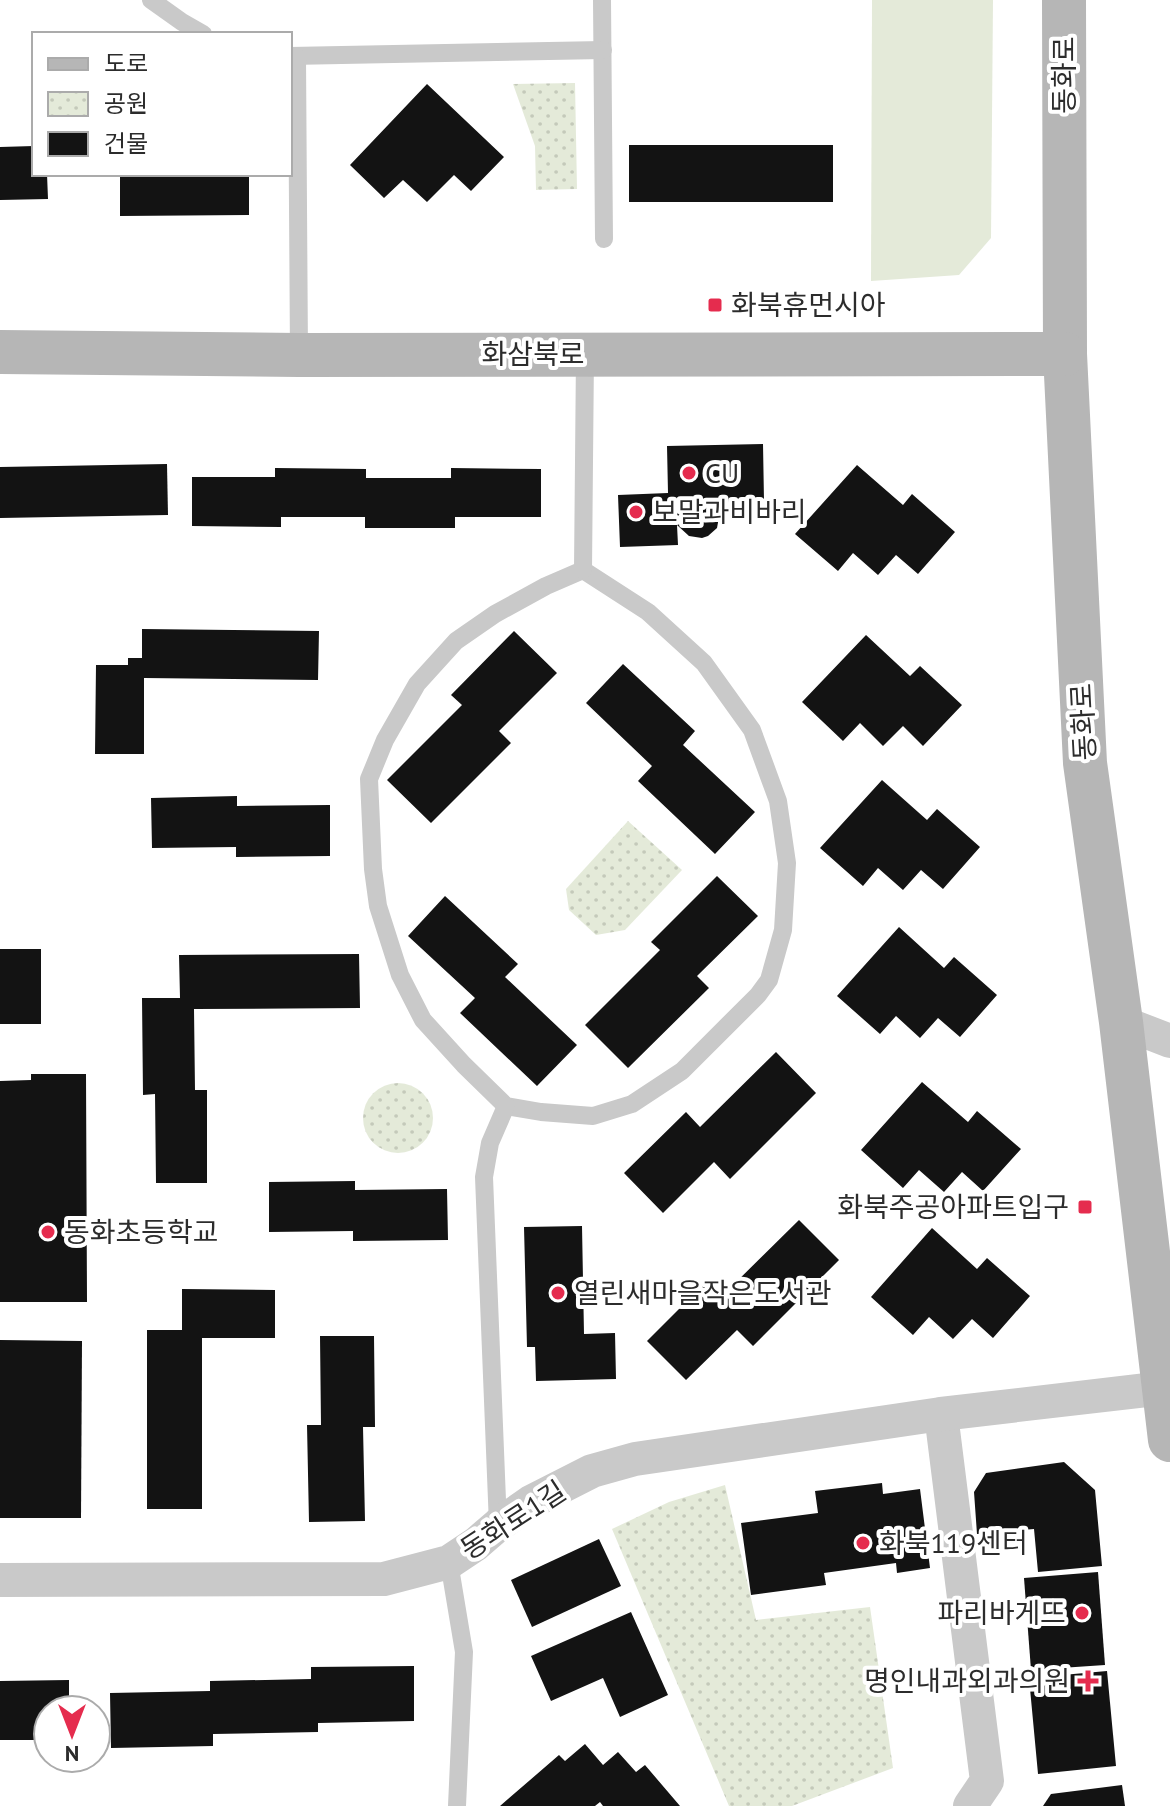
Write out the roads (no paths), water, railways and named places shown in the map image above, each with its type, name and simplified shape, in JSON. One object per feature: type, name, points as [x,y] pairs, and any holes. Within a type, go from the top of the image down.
[{"type":"street","name":"동화로","points":[[1064,0],[1065,354],[1085,763],[1121,1022],[1170,1440]]},
{"type":"street","name":"화삼북로","points":[[0,352],[299,355],[1065,354]]},
{"type":"street","points":[[1121,1022],[1170,1041]]},
{"type":"street","name":"동화로1길","points":[[0,1580],[384,1579],[449,1562],[531,1502],[592,1471],[635,1459],[941,1414],[1164,1388]]},
{"type":"street","points":[[941,1414],[987,1781],[970,1806]]},
{"type":"lane","points":[[151,0],[200,32]]},
{"type":"lane","points":[[602,0],[604,239]]},
{"type":"lane","points":[[299,355],[294,56],[603,50]]},
{"type":"lane","points":[[583,570],[585,354]]},
{"type":"lane","points":[[583,570],[648,612],[704,663],[752,730],[778,801],[787,863],[783,930],[769,980],[758,995],[682,1071],[632,1104],[593,1116],[506,1106],[423,1020],[400,975],[378,906],[369,779],[385,740],[417,684],[456,641],[495,614],[583,570]]},
{"type":"lane","points":[[498,1525],[484,1177],[490,1143],[506,1106]]},
{"type":"lane","points":[[449,1562],[464,1652],[457,1806]]},
{"type":"place","name":"화북휴먼시아","points":[[715,305]]},
{"type":"place","name":"CU","points":[[689,473]]},
{"type":"place","name":"보말과비바리","points":[[636,512]]},
{"type":"place","name":"화북주공아파트입구","points":[[1085,1207]]},
{"type":"place","name":"동화초등학교","points":[[48,1232]]},
{"type":"place","name":"열린새마을작은도서관","points":[[558,1293]]},
{"type":"place","name":"화북119센터","points":[[863,1543]]},
{"type":"place","name":"파리바게뜨","points":[[1082,1613]]},
{"type":"place","name":"명인내과외과의원","points":[[1088,1681]]}]
